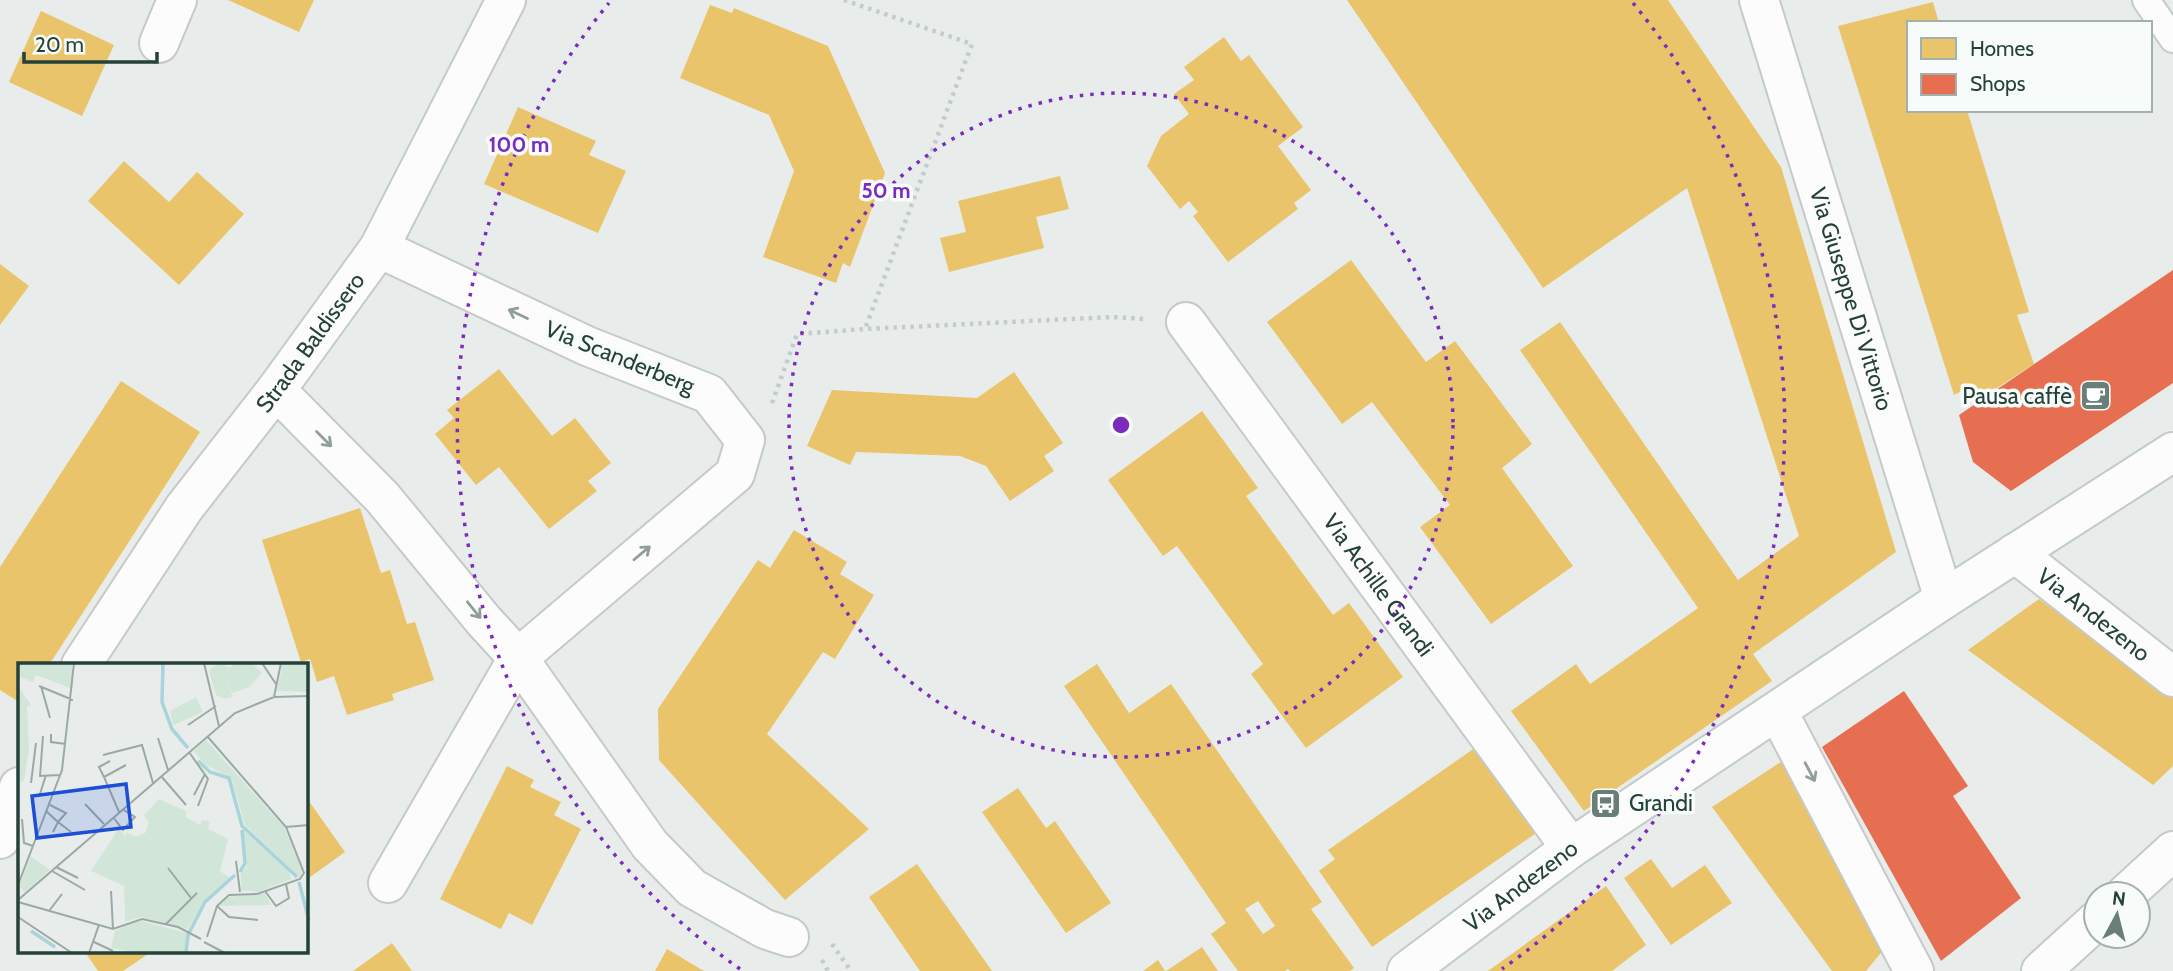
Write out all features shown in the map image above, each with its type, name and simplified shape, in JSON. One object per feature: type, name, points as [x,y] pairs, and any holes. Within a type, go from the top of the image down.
[{"type":"street","points":[[159,43],[177,0]]},
{"type":"street","name":"Strada Baldissero","points":[[82,663],[184,508],[276,390],[379,248],[506,0]]},
{"type":"street","name":"Via Giuseppe Di Vittorio","points":[[1759,0],[1944,600]]},
{"type":"street","name":"Via Scanderberg","points":[[379,248],[586,346],[709,394],[745,440]]},
{"type":"street","name":"Via Achille Grandi","points":[[1186,322],[1571,848]]},
{"type":"street","points":[[276,390],[382,497],[518,658],[650,845],[692,888],[765,929],[789,937]]},
{"type":"street","points":[[388,883],[518,658],[735,474],[745,440]]},
{"type":"street","name":"Via Andezeno","points":[[1407,971],[1571,848],[2015,553],[2173,452]]},
{"type":"street","name":"Via Andezeno","points":[[2015,553],[2173,677]]},
{"type":"street","points":[[1778,712],[1914,971]]},
{"type":"street","points":[[0,839],[18,790]]},
{"type":"street","points":[[2141,880],[2173,851]]},
{"type":"street","points":[[2041,971],[2082,934]]},
{"type":"lane","points":[[2146,0],[2173,39]]},
{"type":"path","points":[[844,0],[972,44],[864,329]]},
{"type":"path","points":[[745,440],[765,421],[797,334],[1112,317],[1186,322]]},
{"type":"building: Homes","points":[[228,0],[314,0],[299,32]]},
{"type":"building: Homes","points":[[1347,0],[1668,0],[1781,167],[1896,552],[1753,654],[1772,681],[1584,811],[1511,711],[1576,664],[1590,684],[1698,608],[1520,350],[1560,322],[1738,580],[1799,536],[1687,188],[1543,288]]},
{"type":"building: Homes","points":[[1933,2],[1938,21],[1907,21],[1907,112],[1968,112],[2029,312],[2017,315],[2034,364],[1977,401],[1971,386],[1954,395],[1838,26]]},
{"type":"building: Homes","points":[[710,5],[732,13],[734,8],[828,46],[885,173],[850,267],[843,263],[836,283],[763,257],[794,171],[769,115],[680,78]]},
{"type":"building: Homes","points":[[41,11],[114,45],[82,116],[9,82]]},
{"type":"building: Homes","points":[[1224,37],[1241,61],[1249,55],[1303,127],[1278,146],[1311,190],[1294,203],[1298,209],[1228,262],[1193,216],[1198,212],[1189,201],[1180,209],[1147,166],[1161,136],[1189,114],[1174,94],[1194,80],[1184,67]]},
{"type":"building: Homes","points":[[518,107],[596,141],[589,155],[626,171],[598,233],[484,184]]},
{"type":"building: Homes","points":[[124,161],[169,202],[197,172],[244,214],[179,285],[88,201]]},
{"type":"building: Homes","points":[[1060,176],[1069,209],[1036,217],[1044,248],[949,272],[940,238],[966,232],[958,201]]},
{"type":"building: Homes","points":[[1351,260],[1426,362],[1455,341],[1532,444],[1502,468],[1573,566],[1491,624],[1420,527],[1450,505],[1372,402],[1342,424],[1267,322]]},
{"type":"building: Homes","points":[[0,264],[29,286],[0,325]]},
{"type":"building: Homes","points":[[499,369],[552,436],[575,418],[611,463],[588,481],[597,491],[549,529],[499,467],[476,485],[435,434],[454,418],[447,410]]},
{"type":"building: Homes","points":[[1014,372],[1063,443],[1044,456],[1054,471],[1010,501],[986,466],[960,456],[856,452],[850,465],[807,446],[832,390],[977,398]]},
{"type":"building: Homes","points":[[121,381],[200,432],[50,663],[18,663],[18,701],[0,690],[0,567]]},
{"type":"building: Homes","points":[[1202,411],[1258,488],[1246,496],[1333,615],[1349,603],[1403,677],[1306,748],[1251,674],[1263,664],[1177,546],[1163,556],[1108,480]]},
{"type":"building: Homes","points":[[360,508],[381,573],[390,570],[407,624],[415,622],[434,680],[392,694],[394,700],[347,715],[334,676],[317,682],[310,659],[301,662],[262,540]]},
{"type":"building: Homes","points":[[794,530],[847,562],[840,574],[874,595],[835,659],[823,652],[767,734],[869,829],[785,900],[659,760],[658,709],[758,560],[770,568]]},
{"type":"building: Homes","points":[[2039,599],[2173,698],[2173,766],[2153,785],[1968,650]]},
{"type":"building: Homes","points":[[1097,664],[1129,713],[1171,684],[1322,902],[1311,909],[1354,968],[1350,971],[1238,971],[1211,934],[1226,923],[1064,686]],"holes":[[[1258,901],[1275,926],[1263,934],[1245,909]]]},
{"type":"building: Homes","points":[[1482,743],[1542,829],[1372,947],[1319,871],[1335,859],[1328,850]]},
{"type":"building: Homes","points":[[1784,760],[1884,949],[1866,971],[1832,971],[1712,807]]},
{"type":"building: Homes","points":[[507,766],[534,780],[530,787],[561,802],[554,815],[581,829],[532,925],[509,913],[501,929],[440,899]]},
{"type":"building: Homes","points":[[1018,788],[1046,828],[1055,821],[1111,903],[1066,933],[982,812]]},
{"type":"building: Homes","points":[[308,800],[345,852],[308,879]]},
{"type":"building: Homes","points":[[1651,859],[1672,888],[1705,865],[1732,903],[1671,945],[1624,878]]},
{"type":"building: Homes","points":[[917,864],[992,971],[920,971],[869,897]]},
{"type":"building: Homes","points":[[1606,886],[1646,945],[1612,971],[1488,971]]},
{"type":"building: Homes","points":[[392,943],[412,971],[353,971]]},
{"type":"building: Homes","points":[[1202,947],[1218,971],[1166,971]]},
{"type":"building: Homes","points":[[667,949],[704,971],[655,971]]},
{"type":"building: Homes","points":[[86,954],[148,954],[123,971],[98,971]]},
{"type":"building: Homes","points":[[1158,960],[1165,971],[1143,971]]},
{"type":"building: Shops","points":[[2173,270],[2173,383],[2011,491],[1973,462],[1959,415]]},
{"type":"building: Shops","points":[[1904,691],[1968,786],[1953,796],[2021,898],[1941,961],[1822,747]]},
{"type":"place","name":"Pausa caffè","points":[[2095,396]]},
{"type":"place","name":"Grandi","points":[[1606,803]]}]
